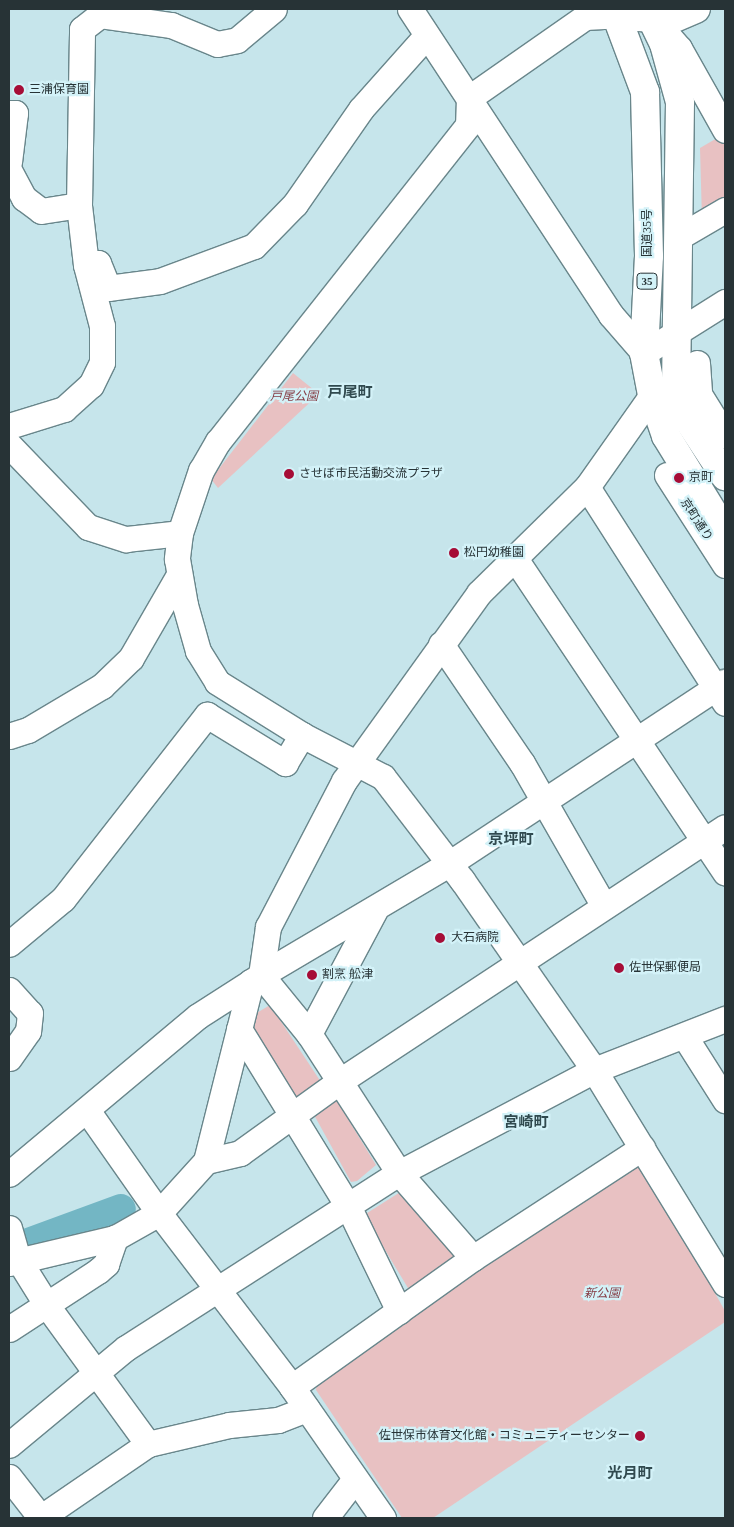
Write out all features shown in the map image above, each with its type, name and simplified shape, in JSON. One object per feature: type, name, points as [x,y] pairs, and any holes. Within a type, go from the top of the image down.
[{"type":"highway","points":[[616,12],[650,14],[672,19],[696,9]]},
{"type":"highway","name":"国道35号","points":[[616,12],[645,92],[649,256],[644,353],[664,390],[683,412],[725,476]]},
{"type":"highway","name":"国道35号","points":[[650,14],[680,102],[677,330],[664,390],[666,436],[725,532]]},
{"type":"street","points":[[9,426],[64,409],[91,385],[102,362],[102,326],[86,265],[79,205],[82,29],[103,12],[171,25],[217,44],[237,40],[274,9]]},
{"type":"street","points":[[410,9],[611,315],[644,353],[677,330],[723,307]]},
{"type":"street","points":[[469,98],[584,17],[616,12]]},
{"type":"street","points":[[650,14],[679,48],[725,130]]},
{"type":"street","points":[[86,265],[98,262],[108,288],[160,281],[254,246],[295,204],[361,109],[426,36]]},
{"type":"street","points":[[469,98],[468,125],[218,441],[201,470],[180,533],[179,575],[195,642],[217,682],[302,735],[383,777],[519,962],[594,1070],[725,1284]]},
{"type":"street","points":[[9,113],[15,113],[9,162]]},
{"type":"street","points":[[9,170],[24,198],[41,211],[79,205]]},
{"type":"street","points":[[677,238],[725,210]]},
{"type":"street","points":[[697,364],[699,394],[725,436]]},
{"type":"street","points":[[148,1444],[45,1303],[12,1246],[115,1238],[159,1213],[206,1161],[239,1029],[256,979],[268,927],[357,763],[479,593],[516,560],[587,486],[664,390]]},
{"type":"street","points":[[9,445],[88,527],[126,539],[180,533]]},
{"type":"street","name":"京町通り","points":[[667,475],[725,565]]},
{"type":"street","points":[[9,1174],[198,1016],[256,979],[375,910],[637,742],[722,691],[587,486]]},
{"type":"street","points":[[516,560],[637,742],[715,834],[725,872]]},
{"type":"street","points":[[9,736],[28,730],[102,686],[131,658],[179,575]]},
{"type":"street","points":[[441,644],[522,763],[542,804],[604,906]]},
{"type":"street","points":[[9,944],[63,899],[207,715],[285,763],[302,735]]},
{"type":"street","points":[[206,1161],[240,1153],[340,1081],[715,834]]},
{"type":"street","points":[[309,1034],[375,910]]},
{"type":"street","points":[[256,979],[309,1034],[399,1173],[473,1258]]},
{"type":"street","points":[[9,990],[30,1013],[28,1031],[9,1058]]},
{"type":"street","points":[[9,1444],[126,1348],[216,1293],[399,1173],[594,1070],[685,1037],[725,1019]]},
{"type":"street","points":[[239,1029],[348,1206],[399,1311]]},
{"type":"street","points":[[685,1037],[725,1100]]},
{"type":"street","points":[[87,1110],[216,1293],[308,1409],[383,1518]]},
{"type":"street","points":[[292,1387],[473,1258],[642,1148]]},
{"type":"street","points":[[9,1329],[45,1303],[106,1264],[115,1238]]},
{"type":"street","points":[[9,1476],[41,1518],[148,1444],[229,1425],[278,1420],[308,1409]]},
{"type":"street","points":[[325,1518],[356,1479]]},
{"type":"green space","points":[[724,134],[725,206],[702,220],[700,148]]},
{"type":"green space","name":"戸尾公園","points":[[293,373],[319,394],[218,488],[211,479]]},
{"type":"green space","points":[[270,1005],[321,1082],[298,1100],[254,1032],[255,1014]]},
{"type":"green space","points":[[334,1096],[376,1165],[357,1181],[351,1182],[313,1113]]},
{"type":"green space","name":"新公園","points":[[631,1163],[644,1166],[725,1311],[725,1322],[433,1518],[402,1518],[316,1390],[318,1377]]},
{"type":"green space","points":[[405,1189],[459,1258],[411,1293],[364,1215]]},
{"type":"waterway","points":[[9,1250],[121,1209]]},
{"type":"place","name":"三浦保育園","points":[[19,90]]},
{"type":"place","name":"させぼ市民活動交流プラザ","points":[[289,474]]},
{"type":"place","name":"京町","points":[[679,478]]},
{"type":"place","name":"松円幼稚園","points":[[454,553]]},
{"type":"place","name":"大石病院","points":[[440,938]]},
{"type":"place","name":"佐世保郵便局","points":[[619,968]]},
{"type":"place","name":"割烹 舩津","points":[[312,975]]},
{"type":"place","name":"佐世保市体育文化館・コミュニティーセンター","points":[[640,1436]]},
{"type":"district","name":"戸尾町","points":[[350,393]]},
{"type":"district","name":"京坪町","points":[[511,840]]},
{"type":"district","name":"宮崎町","points":[[526,1123]]},
{"type":"district","name":"光月町","points":[[630,1474]]}]
